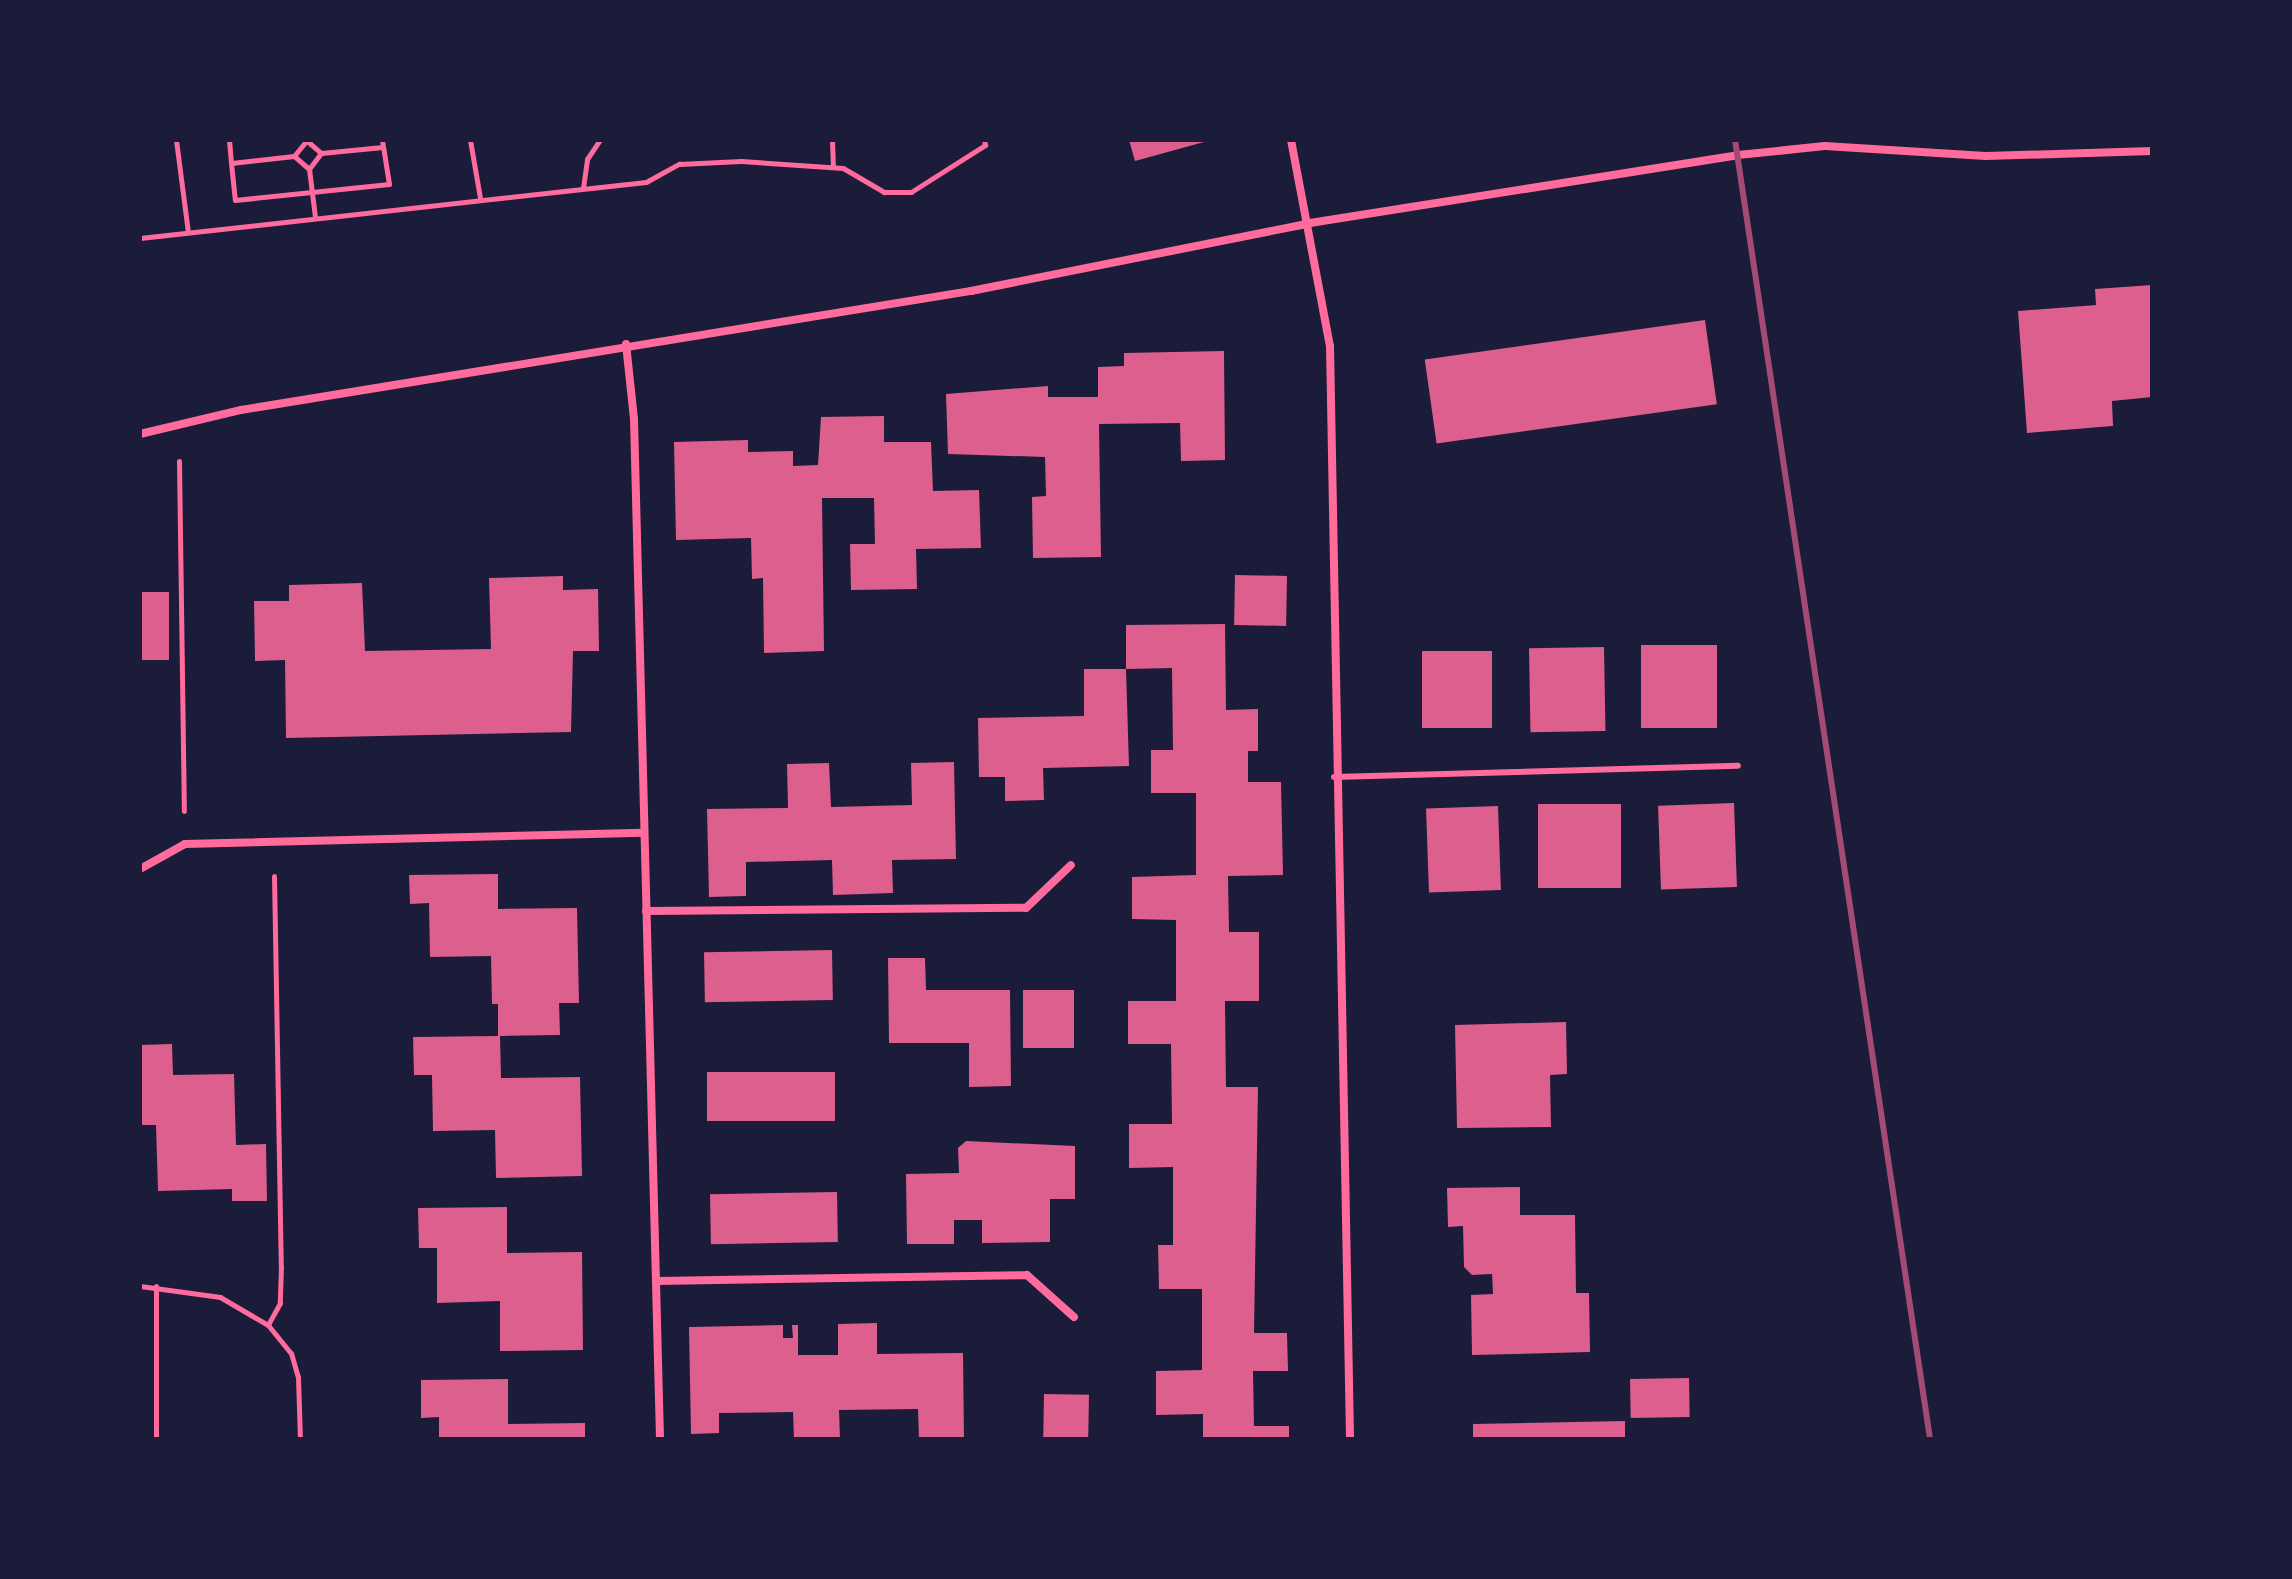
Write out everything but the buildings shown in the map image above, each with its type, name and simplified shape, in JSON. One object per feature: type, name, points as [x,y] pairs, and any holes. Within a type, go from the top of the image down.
[{"type":"street","points":[[1291,140],[1310,223],[1330,346],[1334,777],[1350,1439]]},
{"type":"street","points":[[140,434],[179,423],[626,344],[971,291],[1310,223],[1537,184],[1825,146],[1986,156],[2152,151]]},
{"type":"street","points":[[626,344],[634,419],[660,1439]]},
{"type":"street","points":[[140,869],[185,844],[644,833]]},
{"type":"street","points":[[646,911],[1026,908],[1071,865]]},
{"type":"street","points":[[656,1281],[1027,1275],[1074,1317]]},
{"type":"lane","points":[[1334,777],[1738,766]]},
{"type":"path","points":[[176,140],[188,232]]},
{"type":"path","points":[[229,140],[235,200],[389,184],[383,143],[321,153],[309,169]]},
{"type":"path","points":[[470,140],[480,198]]},
{"type":"path","points":[[583,188],[587,159],[600,140]]},
{"type":"path","points":[[832,140],[833,167]]},
{"type":"path","points":[[140,238],[646,182],[679,164],[833,167],[884,192],[911,192],[985,145],[984,140]]},
{"type":"path","points":[[231,163],[294,156],[306,141],[321,153]]},
{"type":"path","points":[[294,156],[309,169],[315,217]]},
{"type":"path","points":[[179,423],[185,844]]},
{"type":"path","points":[[268,1325],[280,1303],[281,1267],[273,842]]},
{"type":"path","points":[[140,1286],[220,1297],[268,1325],[291,1353],[298,1377],[300,1439]]},
{"type":"path","points":[[156,1286],[156,1439]]},
{"type":"railway","points":[[1735,140],[1930,1439]]}]
